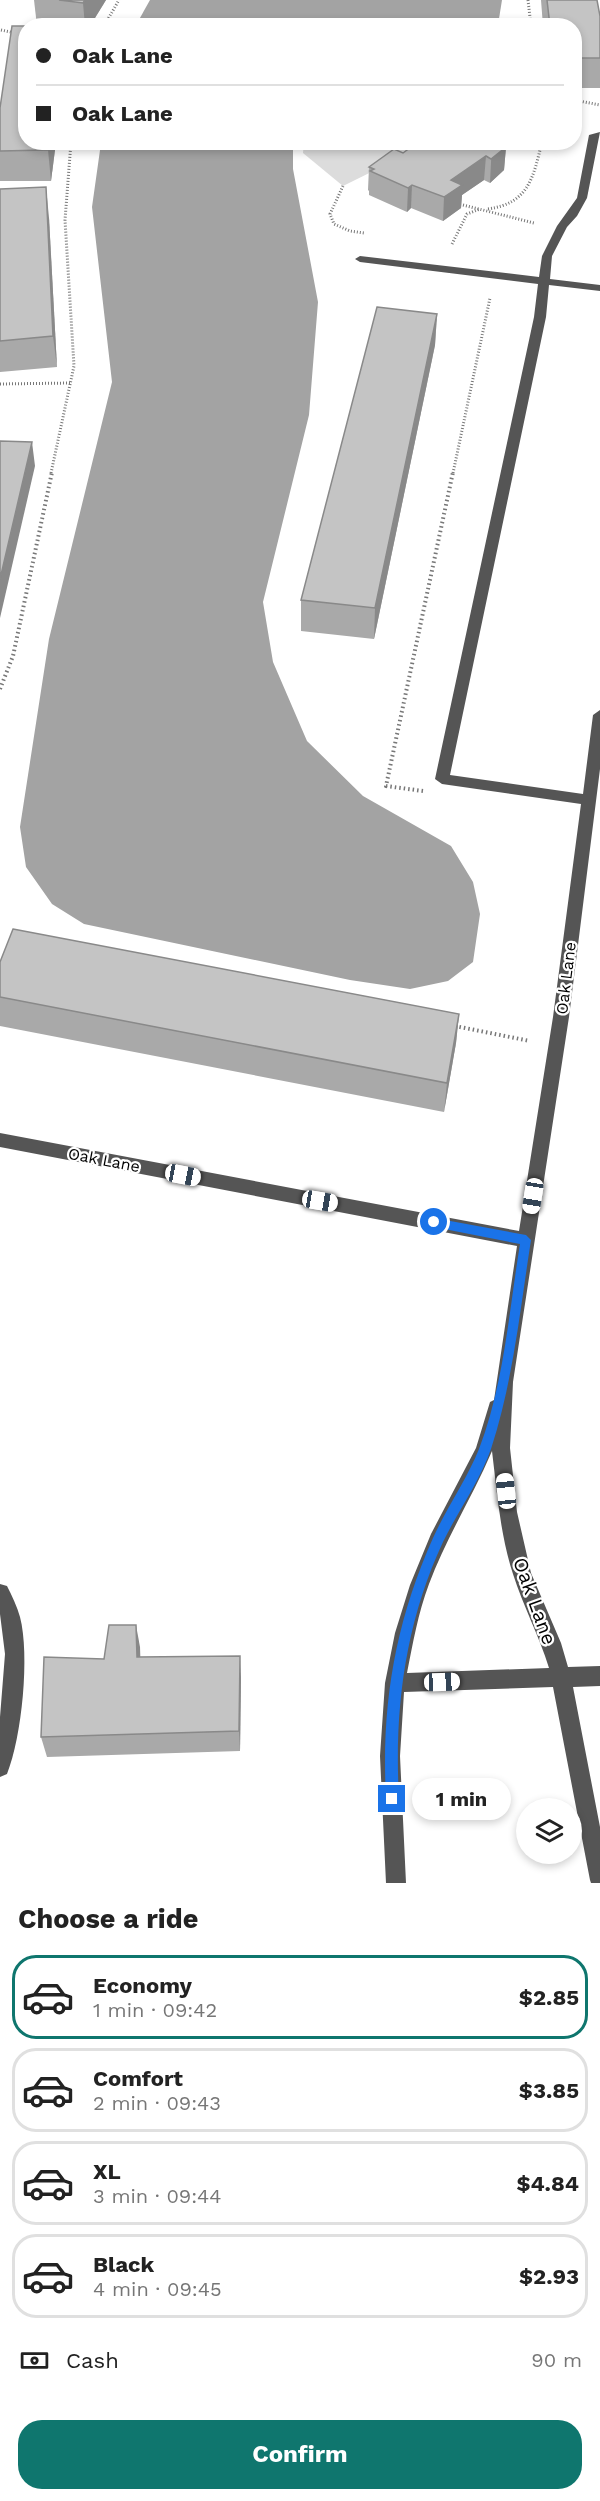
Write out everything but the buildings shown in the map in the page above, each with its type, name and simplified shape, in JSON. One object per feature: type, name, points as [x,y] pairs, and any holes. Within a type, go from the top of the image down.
[{"type":"street","points":[[588,800],[442,779],[540,317],[547,256],[562,226],[573,214],[582,198],[594,135],[600,135]]},
{"type":"street","points":[[360,259],[600,288]]},
{"type":"street","name":"Oak Lane","points":[[600,715],[561,1017],[504,1382],[501,1448],[508,1512],[522,1573],[551,1643],[561,1677],[600,1880]]},
{"type":"street","name":"Oak Lane","points":[[0,1140],[526,1240]]},
{"type":"street","name":"Oak Lane","points":[[396,1883],[390,1756],[395,1683],[405,1633],[419,1585],[438,1540],[484,1450],[504,1382]]},
{"type":"street","points":[[0,1593],[11,1618],[14,1672],[6,1747],[0,1767]]},
{"type":"street","points":[[395,1683],[600,1676]]},
{"type":"path","points":[[109,18],[119,0]]},
{"type":"path","points":[[528,0],[530,18]]},
{"type":"path","points":[[1,30],[17,33]]},
{"type":"path","points":[[582,102],[600,105]]},
{"type":"path","points":[[0,689],[13,656],[74,366],[65,220],[70,150]]},
{"type":"path","points":[[462,245],[452,244],[467,214],[481,209],[501,208],[528,190],[540,150]]},
{"type":"path","points":[[343,186],[330,214],[334,224],[350,231],[373,234]]},
{"type":"path","points":[[463,205],[535,222],[530,230]]},
{"type":"path","points":[[0,384],[70,383]]},
{"type":"path","points":[[452,1026],[534,1041]]},
{"type":"shaded area","points":[[150,0],[502,0],[499,18],[140,18]]},
{"type":"shaded area","points":[[100,150],[293,150],[293,169],[318,302],[309,415],[263,602],[273,662],[307,741],[363,796],[451,846],[473,882],[480,914],[473,962],[448,981],[410,989],[350,980],[84,924],[52,904],[26,867],[20,827],[49,639],[112,382],[92,207]]},
{"type":"shaded area","points":[[303,150],[416,150],[343,186],[303,153]]},
{"type":"route","points":[[392,1799],[390,1756],[395,1683],[405,1633],[419,1585],[438,1540],[484,1450],[504,1382],[526,1240],[434,1222]]}]
